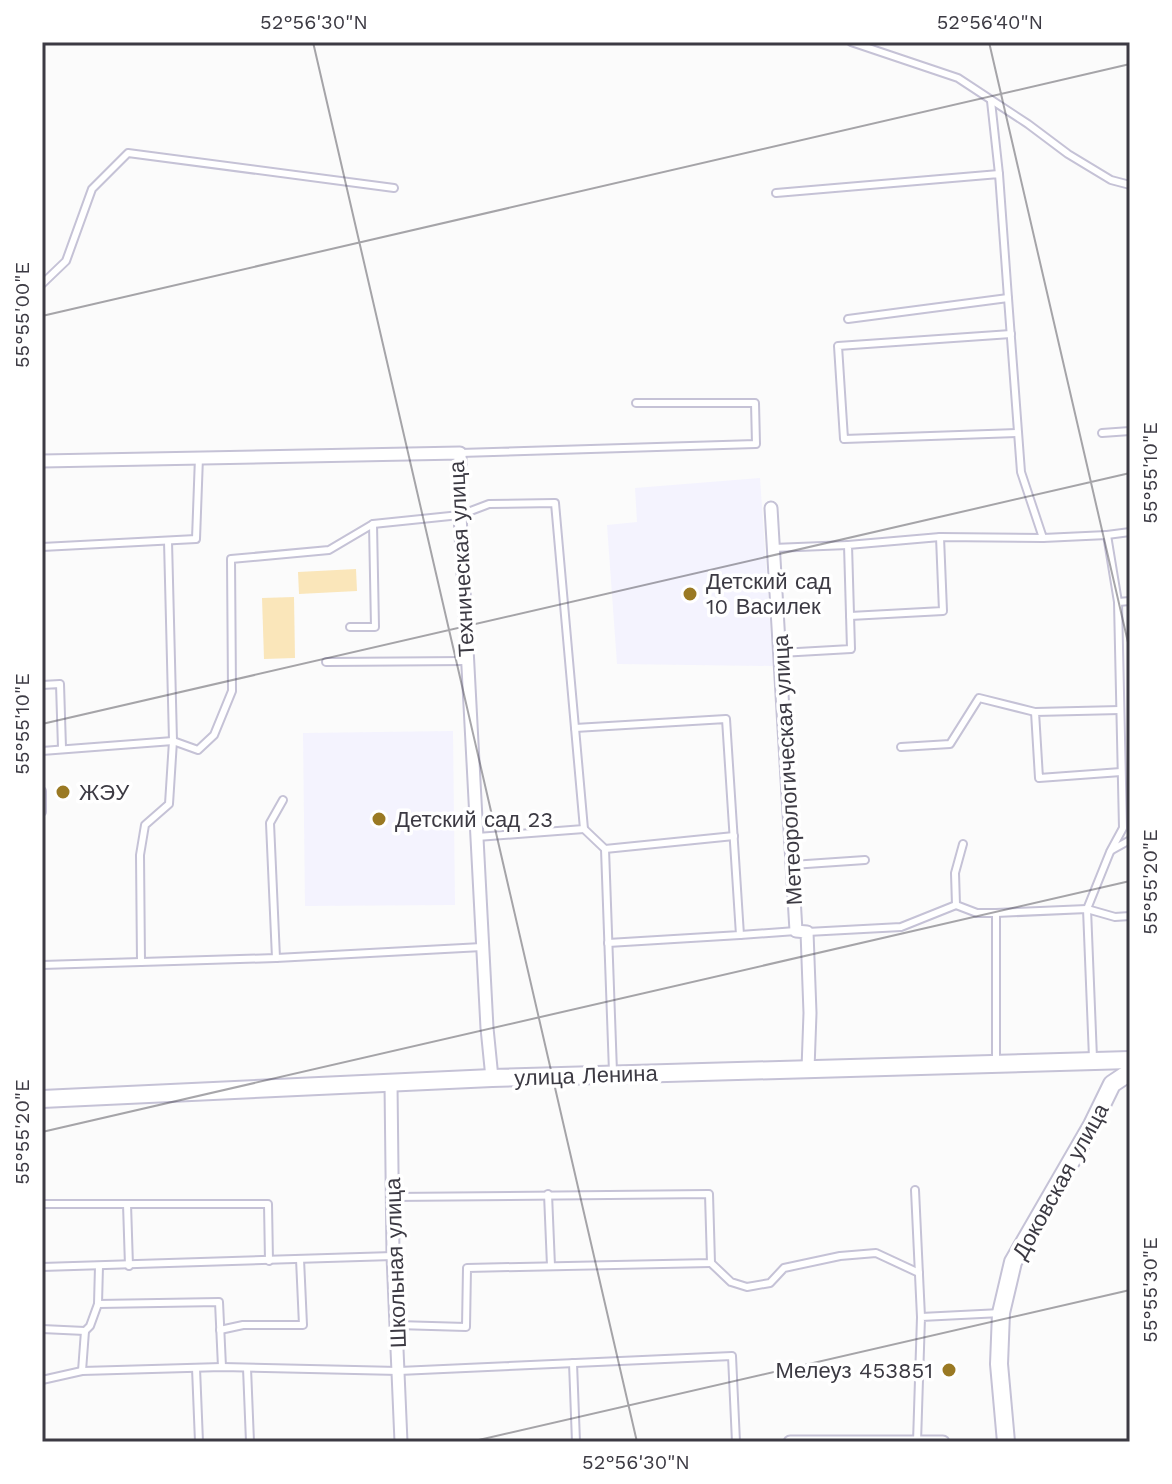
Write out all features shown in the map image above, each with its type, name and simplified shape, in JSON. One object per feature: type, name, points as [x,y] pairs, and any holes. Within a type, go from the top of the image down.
[{"type":"main road","name":"улица Ленина","points":[[42,1099],[492,1078],[1130,1060]]},
{"type":"main road","name":"Доковская улица","points":[[1006,1442],[999,1364],[1001,1313],[1013,1262],[1092,1125],[1112,1084],[1130,1072]]},
{"type":"street","name":"Техническая улица","points":[[42,461],[460,453],[467,661],[492,1078]]},
{"type":"street","name":"Метеорологическая улица","points":[[771,508],[792,865],[810,1013],[808,1069]]},
{"type":"street","name":"Школьная улица","points":[[391,1084],[393,1256],[401,1442]]},
{"type":"street","points":[[790,1442],[943,1442]]},
{"type":"lane","points":[[851,42],[958,78],[1068,154],[1111,180],[1130,185]]},
{"type":"lane","points":[[991,101],[1021,472],[1043,538]]},
{"type":"lane","points":[[42,284],[66,261],[92,189],[128,153],[394,188]]},
{"type":"lane","points":[[776,193],[999,174]]},
{"type":"lane","points":[[848,319],[1008,298]]},
{"type":"lane","points":[[1011,334],[838,346],[844,439],[1017,433]]},
{"type":"lane","points":[[460,453],[756,444],[755,403],[636,403]]},
{"type":"lane","points":[[1102,433],[1130,431]]},
{"type":"lane","points":[[42,547],[196,539],[199,456]]},
{"type":"lane","points":[[42,751],[173,741],[198,750],[214,735],[232,691],[231,559],[329,550],[373,524],[460,515],[489,504],[555,503],[584,829],[605,849],[613,1075]]},
{"type":"lane","points":[[350,627],[375,627],[373,524]]},
{"type":"lane","points":[[773,548],[940,537],[1043,538],[1130,532]]},
{"type":"lane","points":[[1094,1061],[1087,909],[1123,828],[1118,602],[1107,535]]},
{"type":"lane","points":[[850,616],[943,611],[940,537]]},
{"type":"lane","points":[[141,962],[140,855],[145,825],[169,804],[173,741],[168,541]]},
{"type":"lane","points":[[780,653],[851,649],[848,545]]},
{"type":"lane","points":[[1118,602],[1130,601]]},
{"type":"lane","points":[[1119,655],[1130,654]]},
{"type":"lane","points":[[326,662],[467,661]]},
{"type":"lane","points":[[42,685],[60,684],[62,748]]},
{"type":"lane","points":[[901,747],[950,744],[979,698],[1035,712],[1120,710]]},
{"type":"lane","points":[[1035,712],[1039,778],[1121,772]]},
{"type":"lane","points":[[575,728],[726,719],[740,935]]},
{"type":"lane","points":[[42,791],[42,812]]},
{"type":"lane","points":[[276,958],[270,823],[283,800]]},
{"type":"lane","points":[[477,837],[584,829]]},
{"type":"lane","points":[[605,849],[734,836]]},
{"type":"lane","points":[[1110,852],[1130,840]]},
{"type":"lane","points":[[956,905],[955,873],[963,844]]},
{"type":"lane","points":[[792,865],[865,860]]},
{"type":"lane","points":[[608,943],[901,927],[956,905],[977,913],[1087,909],[1115,917],[1130,916]]},
{"type":"lane","points":[[996,913],[996,1064]]},
{"type":"lane","points":[[42,965],[276,958],[483,947]]},
{"type":"lane","points":[[915,1190],[921,1317],[917,1442]]},
{"type":"lane","points":[[548,1194],[551,1266]]},
{"type":"lane","points":[[392,1197],[709,1194],[711,1263]]},
{"type":"lane","points":[[42,1204],[268,1204],[269,1261]]},
{"type":"lane","points":[[127,1204],[129,1266]]},
{"type":"lane","points":[[397,1325],[466,1327],[467,1268],[711,1263],[731,1282],[747,1287],[770,1283],[784,1268],[840,1256],[876,1253],[919,1273]]},
{"type":"lane","points":[[42,1267],[393,1256]]},
{"type":"lane","points":[[220,1330],[243,1325],[303,1325],[300,1259]]},
{"type":"lane","points":[[82,1371],[85,1331],[98,1304],[99,1266]]},
{"type":"lane","points":[[98,1304],[219,1302],[222,1367]]},
{"type":"lane","points":[[921,1317],[1001,1313]]},
{"type":"lane","points":[[42,1329],[85,1331]]},
{"type":"lane","points":[[42,1380],[82,1371],[222,1367],[399,1371],[732,1356],[736,1442]]},
{"type":"lane","points":[[573,1363],[576,1442]]},
{"type":"lane","points":[[196,1368],[199,1442]]},
{"type":"lane","points":[[247,1368],[250,1442]]},
{"type":"shaded area","name":"Детский сад 10 Василек","points":[[760,478],[773,666],[617,664],[607,525],[637,522],[635,488]]},
{"type":"shaded area","points":[[356,569],[357,591],[299,594],[298,572]]},
{"type":"shaded area","points":[[294,597],[295,658],[264,659],[262,598]]},
{"type":"shaded area","name":"Детский сад 23","points":[[453,731],[455,905],[305,906],[303,733]]},
{"type":"place","name":"Детский сад 10 Василек","points":[[690,594]]},
{"type":"place","name":"ЖЭУ","points":[[63,792]]},
{"type":"place","name":"Детский сад 23","points":[[379,819]]},
{"type":"place","name":"Мелеуз 453851","points":[[949,1370]]}]
